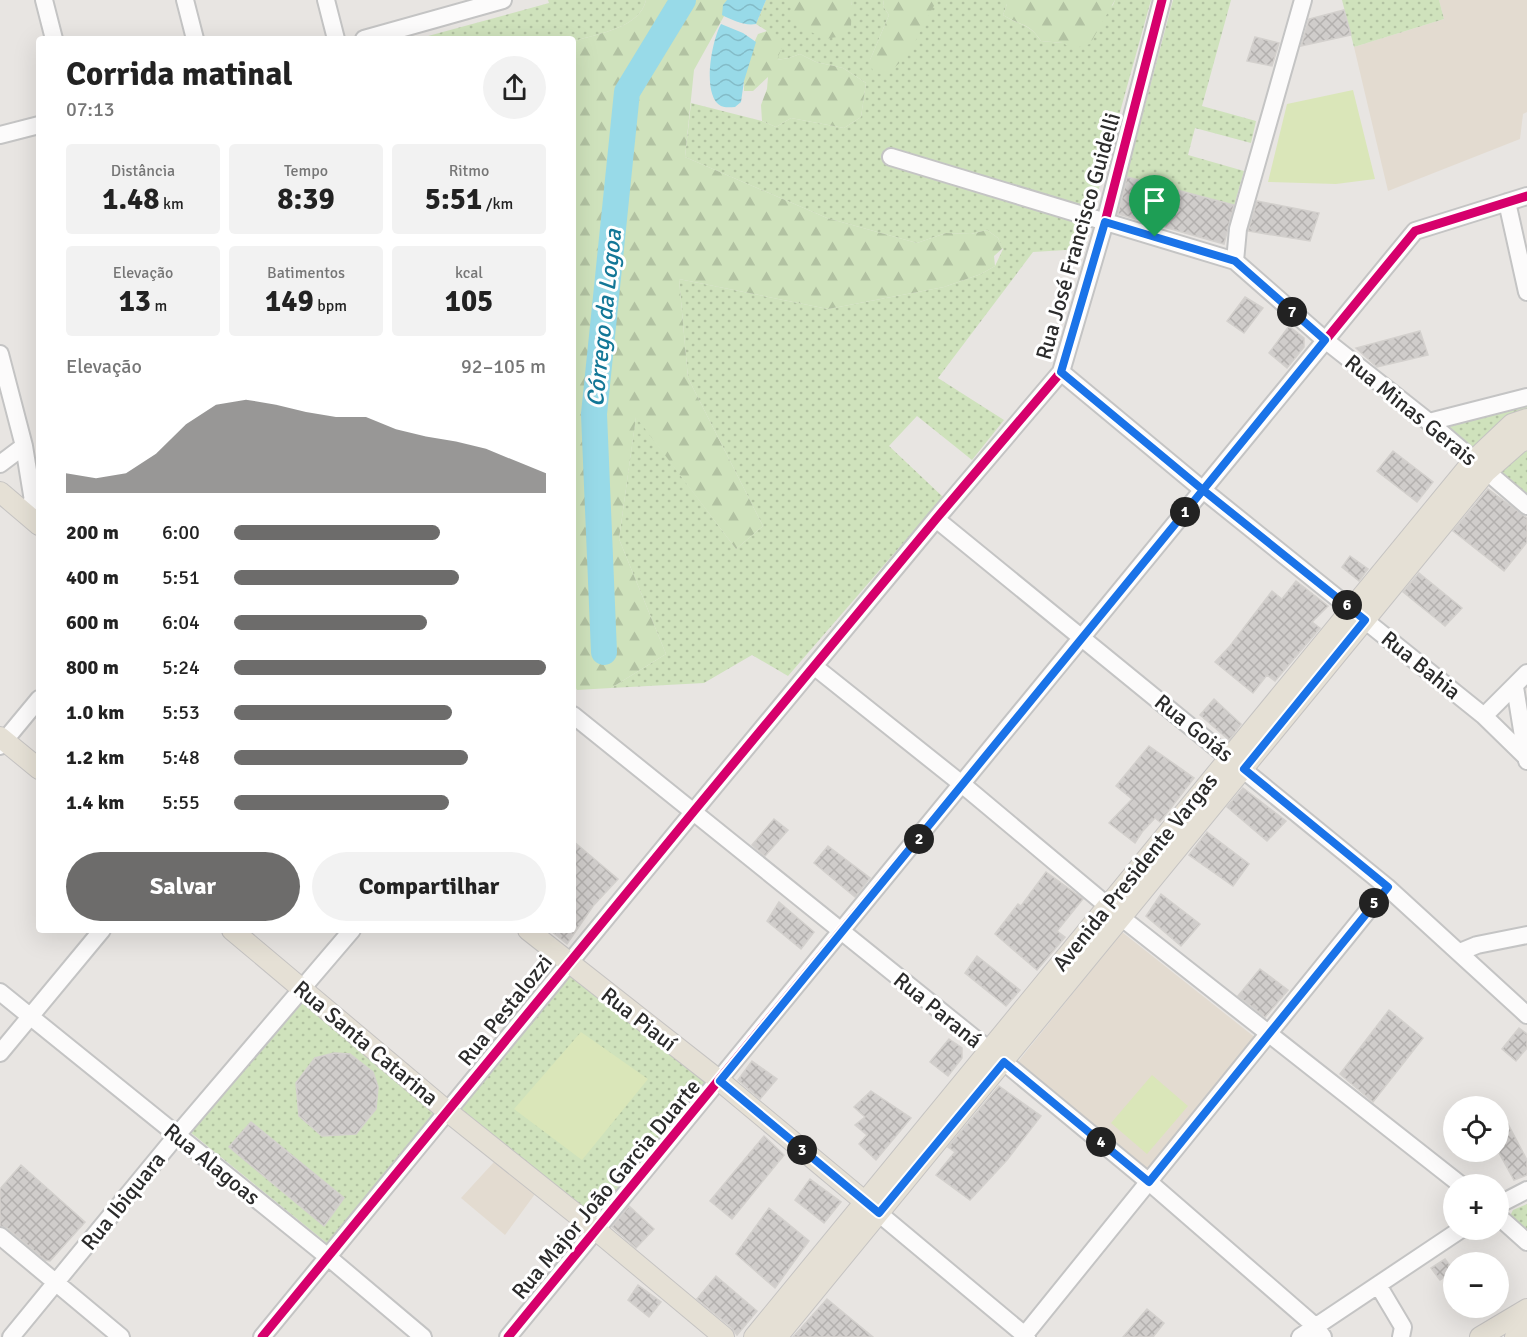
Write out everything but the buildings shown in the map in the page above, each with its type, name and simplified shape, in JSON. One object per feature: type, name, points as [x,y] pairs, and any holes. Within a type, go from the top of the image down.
[{"type":"main road","name":"Avenida Presidente Vargas","points":[[777,1337],[872,1208],[1512,424],[1527,419]]},
{"type":"main road","name":"Avenida Presidente Vargas","points":[[1479,466],[1527,439]]},
{"type":"main road","points":[[0,492],[32,505]]},
{"type":"main road","points":[[1,741],[36,767]]},
{"type":"main road","name":"Rua Santa Catarina","points":[[236,933],[447,1111],[596,1230],[724,1337]]},
{"type":"main road","name":"Rua Piauí","points":[[532,933],[720,1081],[872,1208]]},
{"type":"main road","name":"Avenida Presidente Vargas","points":[[754,1337],[872,1208]]},
{"type":"main road","points":[[1480,1337],[1527,1309]]},
{"type":"main road","points":[[1515,1337],[1527,1329]]},
{"type":"street","points":[[44,0],[53,36]]},
{"type":"street","points":[[185,0],[194,36]]},
{"type":"street","points":[[326,0],[335,36]]},
{"type":"street","points":[[373,36],[464,5],[503,0]]},
{"type":"street","name":"Rua José Francisco Guidelli","points":[[826,653],[1061,372],[1105,222],[1161,0]]},
{"type":"street","points":[[1235,261],[1238,229],[1303,0]]},
{"type":"street","points":[[0,135],[36,126]]},
{"type":"street","name":"Rua Minas Gerais","points":[[891,157],[1235,261],[1325,340],[1429,422],[1527,506]]},
{"type":"street","name":"Rua Major João Garcia Duarte","points":[[508,1337],[842,933],[1415,231],[1527,196]]},
{"type":"street","points":[[1507,202],[1527,292]]},
{"type":"street","points":[[0,354],[24,446],[32,505]]},
{"type":"street","name":"Rua Bahia","points":[[1061,372],[1203,490],[1484,716],[1526,757]]},
{"type":"street","points":[[1429,422],[1527,397]]},
{"type":"street","points":[[0,464],[24,446]]},
{"type":"street","name":"Rua Goiás","points":[[936,519],[1388,887],[1527,1014]]},
{"type":"street","name":"Rua Pestalozzi","points":[[262,1337],[568,963],[826,653]]},
{"type":"street","points":[[815,667],[963,785],[1114,912],[1447,1174]]},
{"type":"street","points":[[1484,716],[1527,673]]},
{"type":"street","points":[[1515,687],[1527,762]]},
{"type":"street","points":[[1,741],[36,702]]},
{"type":"street","name":"Rua Paraná","points":[[576,717],[1149,1182],[1319,1332]]},
{"type":"street","points":[[1025,1336],[1388,887]]},
{"type":"street","points":[[0,1053],[100,933]]},
{"type":"street","name":"Rua Ibiquara","points":[[11,1337],[177,1135],[350,933]]},
{"type":"street","points":[[1460,952],[1477,945],[1527,935]]},
{"type":"street","name":"Rua Alagoas","points":[[0,992],[328,1257],[423,1337]]},
{"type":"street","points":[[1509,1199],[1527,1190]]},
{"type":"street","name":"Rua Piauí","points":[[872,1208],[1025,1336]]},
{"type":"street","points":[[1509,1226],[1527,1242]]},
{"type":"street","points":[[0,1236],[121,1337]]},
{"type":"street","points":[[1300,1337],[1319,1332],[1378,1285],[1445,1240]]},
{"type":"street","points":[[1378,1285],[1403,1327],[1401,1337]]},
{"type":"shaded area","points":[[1439,0],[1527,0],[1527,112],[1523,114],[1520,139],[1388,191],[1354,47],[1444,19]]},
{"type":"shaded area","points":[[1122,932],[1257,1039],[1147,1173],[1017,1063]]},
{"type":"shaded area","points":[[494,1162],[535,1194],[505,1235],[461,1198]]},
{"type":"green space","points":[[548,0],[646,0],[636,17],[627,23],[576,41],[576,36],[428,36],[549,3]]},
{"type":"green space","points":[[646,0],[733,0],[694,70],[685,157],[827,218],[917,243],[946,233],[971,234],[987,230],[998,238],[1003,248],[994,256],[995,266],[981,274],[944,287],[828,309],[679,279],[688,378],[763,526],[736,549],[636,417],[619,539],[666,654],[611,688],[577,690],[576,41],[617,28],[636,17]]},
{"type":"green space","points":[[766,0],[852,5],[852,0],[884,0],[883,6],[889,15],[870,60],[937,0],[1007,0],[1003,15],[1028,27],[1041,41],[1063,43],[1113,5],[1115,0],[1151,0],[1082,249],[1033,252],[938,378],[1004,420],[972,460],[917,416],[889,446],[943,497],[788,676],[752,655],[704,683],[611,688],[666,654],[619,539],[636,416],[736,549],[763,526],[688,378],[679,279],[828,309],[944,287],[981,274],[995,266],[1003,249],[998,238],[987,230],[971,234],[946,233],[917,243],[827,218],[685,157],[691,103],[762,121],[776,127],[791,118],[844,128],[861,117],[866,83],[843,68],[816,62],[800,54],[777,60],[767,31],[756,24]]},
{"type":"green space","points":[[793,0],[852,0],[851,26],[843,36],[825,39],[793,23]]},
{"type":"green space","points":[[884,0],[937,0],[907,57],[885,75],[873,72],[870,60],[889,15],[883,6]]},
{"type":"green space","points":[[1007,0],[1115,0],[1090,44],[1073,49],[1063,43],[1041,41],[1028,27],[1003,15]]},
{"type":"green space","points":[[1173,0],[1231,0],[1202,106],[1256,121],[1251,143],[1195,128],[1188,155],[1244,171],[1234,206],[1126,177]]},
{"type":"green space","points":[[1342,0],[1439,0],[1444,19],[1354,47]]},
{"type":"green space","points":[[767,31],[782,47],[777,60],[800,54],[816,62],[843,68],[866,83],[861,117],[844,128],[791,118],[776,127],[762,121],[761,105],[767,89],[768,77],[753,91],[744,91],[744,65],[758,34]]},
{"type":"green space","points":[[1353,90],[1375,179],[1336,184],[1268,182],[1287,104]]},
{"type":"green space","points":[[1527,406],[1527,415],[1473,454],[1449,427],[1485,416]]},
{"type":"green space","points":[[1527,442],[1527,494],[1500,471]]},
{"type":"green space","points":[[568,963],[720,1081],[596,1230],[447,1111]]},
{"type":"green space","points":[[304,999],[435,1112],[328,1244],[190,1132]]},
{"type":"green space","points":[[581,1032],[648,1079],[582,1160],[514,1109]]},
{"type":"green space","points":[[1152,1075],[1188,1106],[1147,1154],[1111,1123]]},
{"type":"green space","points":[[1527,1204],[1527,1234],[1509,1218],[1513,1210]]},
{"type":"water","points":[[727,0],[766,0],[756,24],[747,24],[722,15],[723,5]]},
{"type":"water","points":[[721,24],[743,33],[756,42],[744,81],[741,102],[735,107],[721,106],[711,91],[710,67],[714,42]]},
{"type":"waterway","name":"Córrego da Logoa","points":[[604,652],[594,414],[627,92],[683,0]]},
{"type":"cycle path","points":[[262,1337],[694,811],[1061,372],[1105,222],[1162,0]]},
{"type":"cycle path","points":[[508,1337],[1415,231],[1527,196]]},
{"type":"route","points":[[1155,237],[1105,222],[1061,372],[1203,490],[720,1081],[879,1213],[1004,1062],[1149,1182],[1388,887],[1244,769],[1365,620],[1203,490],[1325,340],[1235,261],[1155,237]]}]
